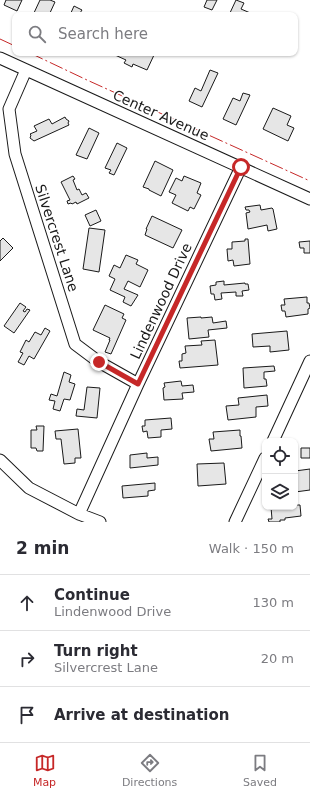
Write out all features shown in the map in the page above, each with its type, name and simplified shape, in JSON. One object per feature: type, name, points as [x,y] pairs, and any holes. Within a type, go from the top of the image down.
[{"type":"street","name":"Center Avenue","points":[[0,58],[310,199]]},
{"type":"street","name":"Silvercrest Lane","points":[[26,70],[9,109],[15,154],[75,344],[99,362],[138,384]]},
{"type":"street","name":"Lindenwood Drive","points":[[79,514],[138,384],[241,167]]},
{"type":"street","points":[[274,438],[310,361]]},
{"type":"street","points":[[0,460],[29,488],[79,514],[100,522]]},
{"type":"street","points":[[235,522],[262,464]]},
{"type":"building","points":[[6,0],[22,0],[17,11],[4,5]]},
{"type":"building","points":[[40,0],[50,0],[55,2],[50,12],[34,12]]},
{"type":"building","points":[[207,0],[217,0],[212,10],[204,7]]},
{"type":"building","points":[[236,0],[244,3],[241,9],[248,12],[230,12]]},
{"type":"building","points":[[74,6],[82,10],[81,12],[71,12]]},
{"type":"building","points":[[117,56],[154,56],[147,70],[133,64],[132,67],[124,63],[126,60]]},
{"type":"building","points":[[210,70],[218,73],[202,107],[189,101],[195,88],[201,91]]},
{"type":"building","points":[[243,93],[250,95],[236,125],[223,119],[233,98],[240,101]]},
{"type":"building","points":[[273,108],[291,116],[287,125],[294,128],[288,141],[263,129]]},
{"type":"building","points":[[65,117],[69,121],[69,125],[34,141],[30,138],[30,134],[37,131],[34,126],[49,119],[52,124]]},
{"type":"building","points":[[89,128],[99,133],[87,159],[76,155]]},
{"type":"building","points":[[117,143],[127,148],[114,175],[109,173],[111,170],[105,168]]},
{"type":"building","points":[[155,161],[173,170],[161,196],[143,187]]},
{"type":"building","points":[[73,176],[77,190],[79,189],[82,195],[86,193],[89,198],[77,204],[76,202],[68,204],[67,201],[70,200],[61,182]]},
{"type":"building","points":[[184,176],[201,183],[197,193],[201,195],[194,209],[190,207],[188,211],[172,203],[176,195],[169,192],[176,178],[182,181]]},
{"type":"building","points":[[260,205],[261,210],[273,209],[277,229],[268,231],[267,225],[248,229],[246,213],[250,212],[249,210],[246,210],[245,207]]},
{"type":"building","points":[[96,210],[101,221],[90,226],[85,215]]},
{"type":"building","points":[[152,216],[182,230],[173,248],[145,235]]},
{"type":"building","points":[[89,228],[105,230],[99,272],[83,269]]},
{"type":"building","points":[[3,238],[13,248],[0,261],[0,241]]},
{"type":"building","points":[[245,239],[248,239],[250,264],[234,266],[233,260],[228,261],[227,249],[232,249],[232,242],[245,241]]},
{"type":"building","points":[[310,241],[310,253],[304,253],[304,248],[300,248],[299,242]]},
{"type":"building","points":[[126,255],[138,260],[136,264],[148,270],[140,287],[128,281],[124,289],[138,295],[131,306],[123,302],[125,297],[110,290],[115,279],[109,276],[114,265],[120,268]]},
{"type":"building","points":[[224,281],[224,285],[248,284],[249,290],[242,291],[243,296],[236,296],[236,292],[221,293],[222,299],[215,300],[214,294],[211,294],[210,286],[216,285],[216,282]]},
{"type":"building","points":[[307,297],[307,303],[309,303],[310,308],[308,309],[308,314],[286,317],[285,311],[282,311],[281,305],[285,305],[284,299]]},
{"type":"building","points":[[20,303],[26,307],[23,311],[25,312],[27,309],[30,310],[14,333],[4,326]]},
{"type":"building","points":[[105,305],[124,314],[122,318],[126,320],[111,354],[105,352],[110,338],[93,330]]},
{"type":"building","points":[[212,317],[213,323],[226,321],[227,328],[208,330],[209,337],[189,339],[187,318]]},
{"type":"building","points":[[45,328],[50,331],[34,359],[29,356],[24,365],[18,362],[23,353],[20,352],[26,340],[29,342],[35,332],[41,335]]},
{"type":"building","points":[[287,331],[289,350],[270,352],[270,346],[253,347],[252,334]]},
{"type":"building","points":[[215,340],[218,365],[180,368],[179,361],[182,361],[182,354],[186,353],[185,346],[202,345],[201,341]]},
{"type":"building","points":[[274,366],[275,371],[264,372],[264,379],[266,379],[267,386],[244,388],[243,368]]},
{"type":"building","points":[[64,372],[71,375],[69,382],[75,384],[70,400],[64,399],[60,411],[53,409],[55,401],[49,400],[51,394],[57,396]]},
{"type":"building","points":[[181,381],[182,386],[193,385],[194,392],[182,393],[183,399],[164,400],[164,383]]},
{"type":"building","points":[[87,387],[100,388],[97,418],[76,416],[77,409],[84,410]]},
{"type":"building","points":[[267,395],[268,406],[256,407],[256,417],[228,420],[226,406],[239,405],[238,398]]},
{"type":"building","points":[[171,418],[172,429],[161,430],[161,437],[148,438],[147,431],[143,432],[142,426],[145,426],[145,420]]},
{"type":"building","points":[[36,426],[44,426],[43,451],[37,451],[36,448],[31,448],[31,430],[37,430]]},
{"type":"building","points":[[78,429],[81,458],[75,458],[75,463],[64,464],[61,439],[56,439],[55,431]]},
{"type":"building","points":[[240,430],[242,448],[211,451],[209,439],[214,439],[213,432]]},
{"type":"building","points":[[301,448],[310,448],[310,458],[301,458]]},
{"type":"building","points":[[147,453],[147,458],[158,457],[158,465],[130,468],[130,455]]},
{"type":"building","points":[[224,463],[226,484],[198,486],[197,464]]},
{"type":"building","points":[[310,469],[310,490],[298,492],[298,471]]},
{"type":"building","points":[[155,483],[155,490],[148,491],[148,496],[123,498],[122,486]]},
{"type":"building","points":[[298,505],[300,505],[301,516],[285,518],[285,520],[280,520],[280,522],[269,522],[268,519],[272,519],[271,510],[298,510]]},
{"type":"power","points":[[0,39],[12,45]]},
{"type":"power","points":[[36,56],[310,181]]},
{"type":"route","points":[[99,362],[138,384],[241,167]]}]
